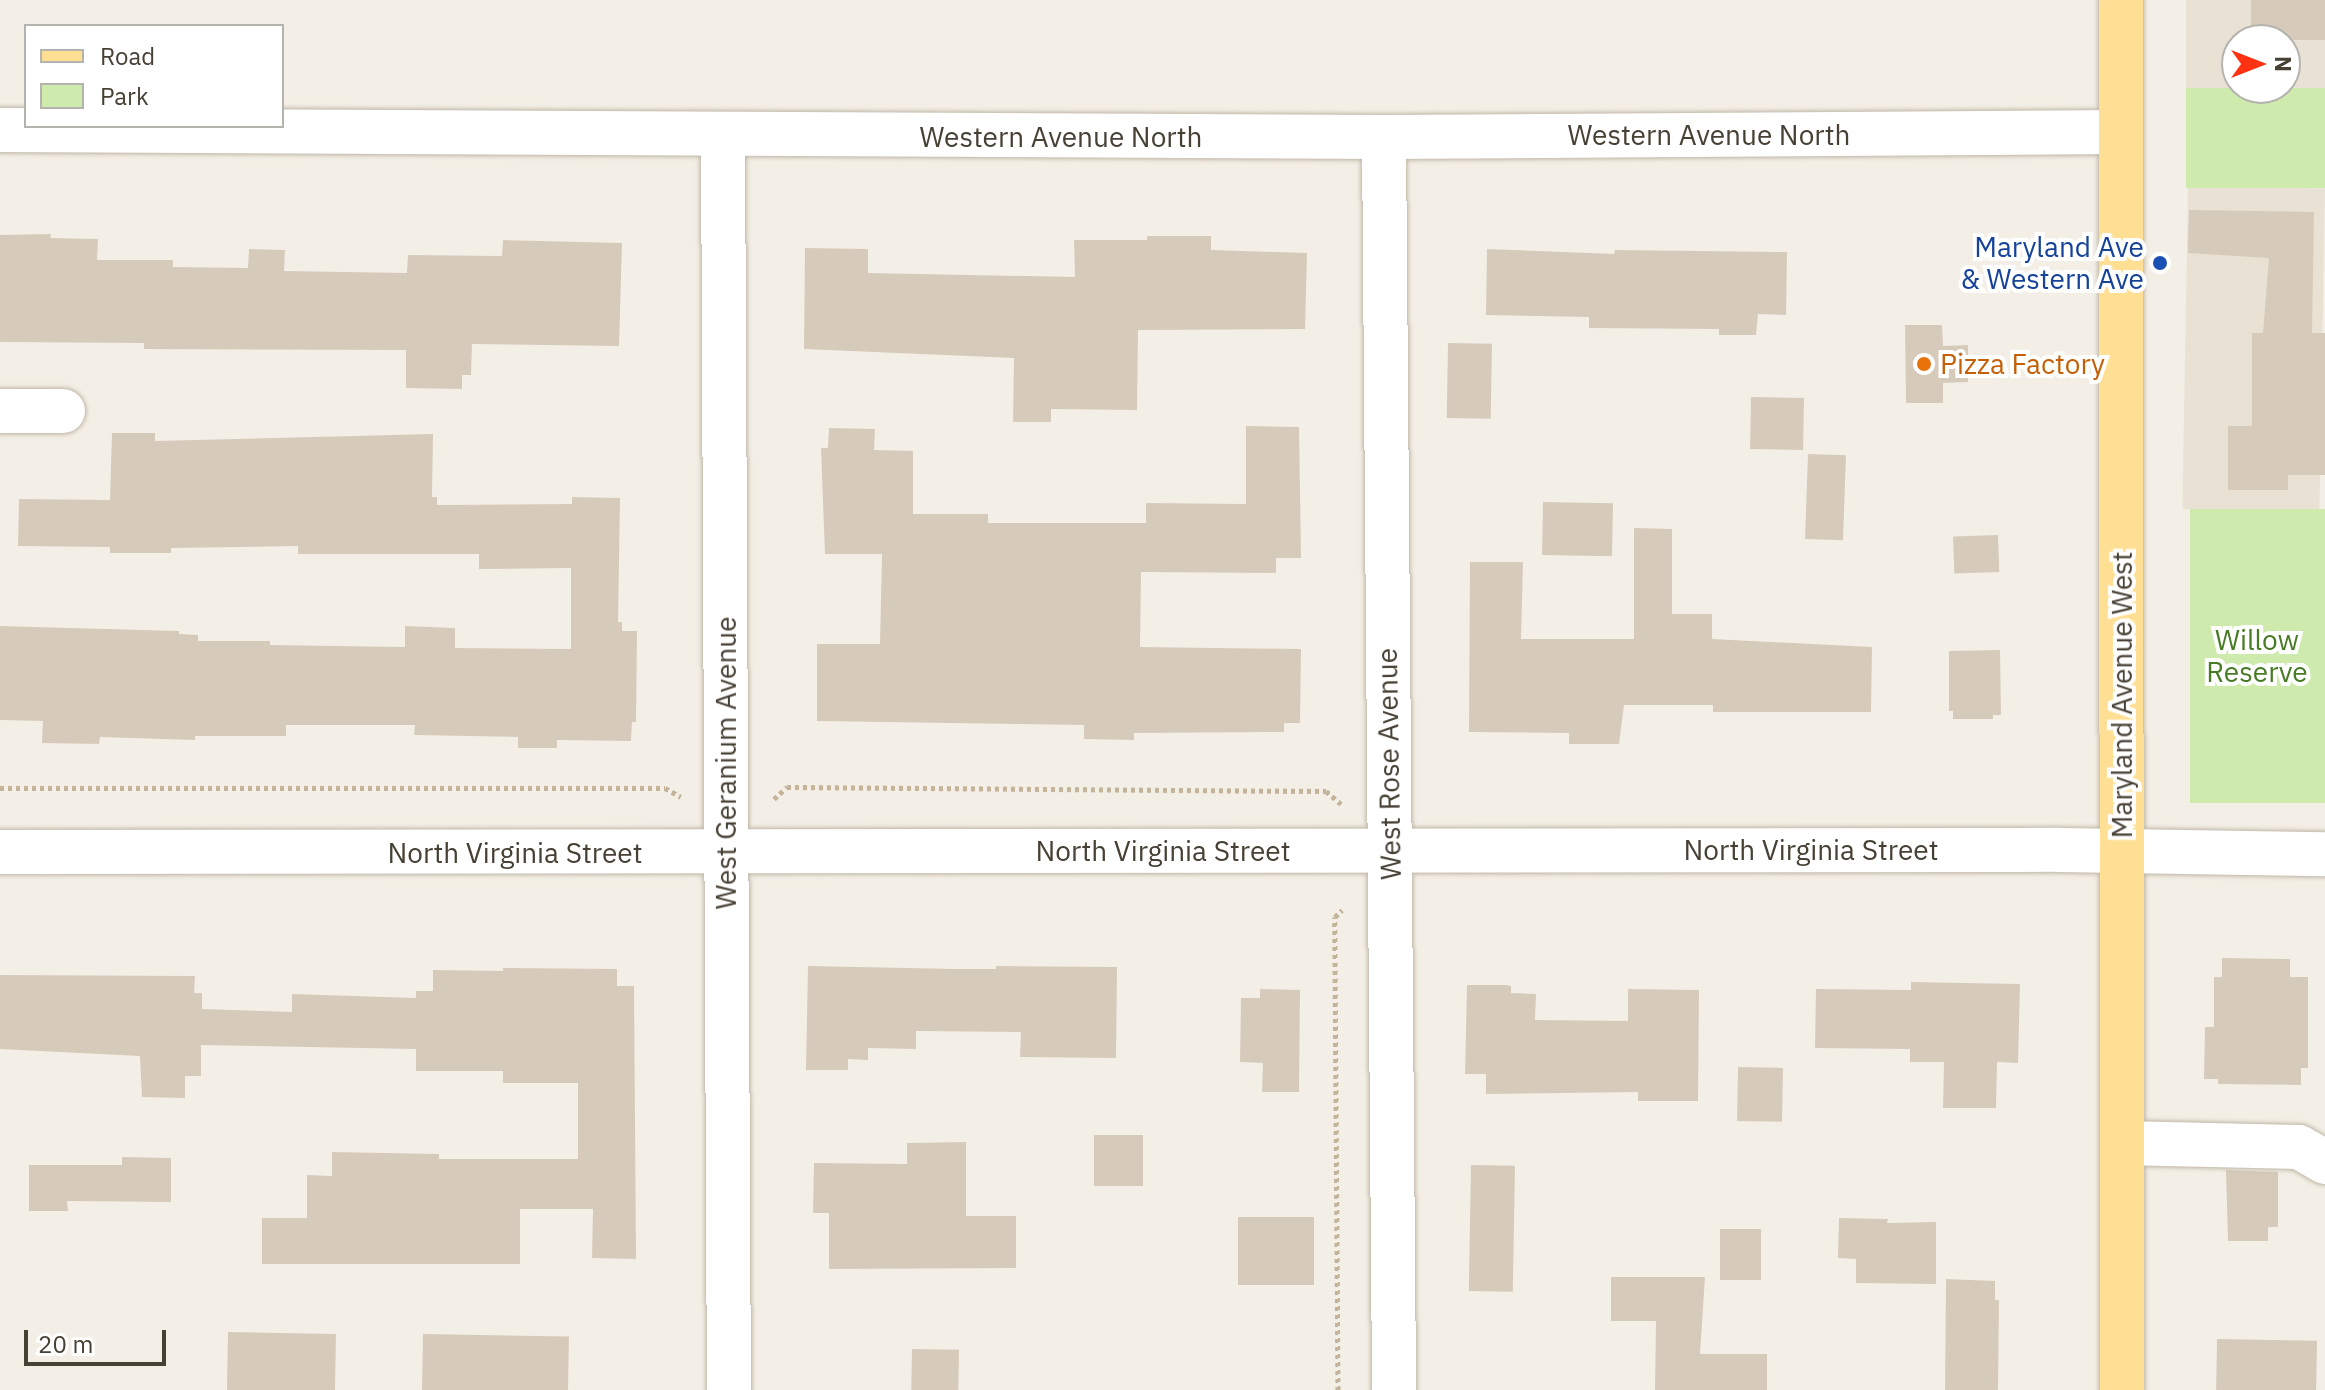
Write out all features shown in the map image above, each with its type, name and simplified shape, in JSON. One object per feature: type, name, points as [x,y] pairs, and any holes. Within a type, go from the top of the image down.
[{"type":"main road","name":"Maryland Avenue West","points":[[2121,0],[2122,1390]]},
{"type":"street","name":"Western Avenue North","points":[[0,130],[1384,137],[2121,132]]},
{"type":"street","name":"West Geranium Avenue","points":[[723,136],[729,1390]]},
{"type":"street","name":"West Rose Avenue","points":[[1384,137],[1394,1390]]},
{"type":"street","points":[[0,411],[63,411]]},
{"type":"street","name":"North Virginia Street","points":[[0,852],[727,854],[1390,850],[2325,854]]},
{"type":"street","points":[[2122,1143],[2299,1147],[2325,1162]]},
{"type":"path","points":[[772,801],[787,787],[850,787],[1326,791],[1342,805]]},
{"type":"path","points":[[0,788],[665,788],[685,799]]},
{"type":"path","points":[[1338,1390],[1335,917],[1346,906]]},
{"type":"shaded area","points":[[2186,0],[2325,0],[2325,88],[2301,88],[2301,24],[2221,24],[2221,89],[2186,90]]},
{"type":"shaded area","points":[[2188,186],[2325,188],[2319,511],[2182,509]]},
{"type":"green space","points":[[2186,88],[2221,88],[2221,104],[2301,104],[2301,88],[2325,88],[2325,188],[2186,188]]},
{"type":"green space","name":"Willow Reserve","points":[[2190,509],[2325,509],[2325,803],[2190,803]]},
{"type":"building","points":[[2251,0],[2325,0],[2325,40],[2301,40],[2301,24],[2251,24]]},
{"type":"building","points":[[2189,210],[2314,212],[2312,333],[2325,333],[2325,475],[2288,475],[2288,490],[2228,490],[2228,426],[2252,426],[2252,333],[2263,333],[2269,258],[2188,253]]},
{"type":"building","points":[[51,234],[50,238],[98,239],[97,260],[173,260],[173,267],[248,268],[249,249],[285,250],[284,271],[407,273],[408,255],[502,256],[503,240],[622,243],[619,346],[472,344],[471,375],[462,375],[462,389],[406,388],[406,350],[144,349],[144,343],[0,342],[0,235]]},
{"type":"building","points":[[1147,236],[1211,236],[1211,250],[1307,253],[1305,329],[1138,330],[1137,410],[1051,409],[1051,422],[1013,422],[1014,358],[804,349],[805,248],[868,249],[868,273],[1075,277],[1074,240],[1147,240]]},
{"type":"building","points":[[1487,249],[1614,254],[1615,250],[1787,252],[1786,315],[1758,314],[1756,335],[1719,335],[1719,329],[1589,328],[1589,317],[1486,315]]},
{"type":"building","name":"Pizza Factory","points":[[1905,325],[1942,325],[1943,346],[1968,345],[1968,382],[1943,383],[1943,403],[1906,403]]},
{"type":"building","points":[[1448,343],[1492,344],[1491,419],[1447,418]]},
{"type":"building","points":[[1751,397],[1804,398],[1803,450],[1750,449]]},
{"type":"building","points":[[1246,426],[1299,427],[1301,558],[1276,558],[1276,573],[1141,572],[1140,647],[1301,649],[1300,723],[1284,723],[1284,732],[1134,733],[1134,740],[1084,739],[1084,725],[817,721],[817,644],[880,644],[882,554],[825,554],[821,448],[828,448],[829,428],[875,429],[874,450],[913,451],[913,514],[988,514],[988,523],[1146,523],[1146,503],[1246,504]]},
{"type":"building","points":[[112,433],[155,433],[155,441],[433,434],[432,497],[437,497],[437,505],[572,504],[572,497],[620,498],[618,622],[622,622],[622,631],[637,631],[636,722],[632,722],[631,741],[557,740],[557,748],[518,748],[518,737],[414,735],[415,725],[286,725],[286,736],[195,736],[195,740],[100,737],[99,744],[42,743],[43,721],[0,720],[0,626],[179,631],[179,634],[198,635],[198,641],[270,641],[270,645],[405,647],[405,626],[455,628],[455,648],[571,649],[571,568],[479,569],[479,554],[298,554],[298,546],[171,548],[171,553],[110,553],[110,547],[18,546],[19,499],[110,500]]},
{"type":"building","points":[[1808,454],[1846,455],[1843,540],[1805,539]]},
{"type":"building","points":[[1543,502],[1613,503],[1612,556],[1542,555]]},
{"type":"building","points":[[1634,528],[1672,529],[1672,614],[1712,614],[1712,639],[1872,647],[1871,712],[1713,712],[1713,705],[1624,705],[1619,744],[1569,744],[1569,733],[1469,732],[1470,562],[1523,562],[1521,639],[1634,639]]},
{"type":"building","points":[[1998,535],[1999,572],[1954,574],[1953,537]]},
{"type":"building","points":[[2000,650],[2001,715],[1993,715],[1993,719],[1953,719],[1953,711],[1949,711],[1949,651]]},
{"type":"building","points":[[2222,958],[2290,959],[2290,977],[2308,977],[2308,1068],[2301,1068],[2301,1085],[2218,1084],[2218,1079],[2204,1079],[2205,1027],[2214,1027],[2214,977],[2222,977]]},
{"type":"building","points":[[808,966],[956,969],[996,969],[996,966],[1117,967],[1116,1058],[1020,1057],[1021,1032],[916,1031],[916,1049],[868,1048],[868,1060],[848,1059],[848,1070],[806,1070]]},
{"type":"building","points":[[503,968],[617,969],[617,986],[634,986],[636,1259],[592,1258],[593,1209],[520,1209],[520,1264],[262,1264],[262,1218],[307,1218],[307,1175],[332,1176],[332,1152],[439,1154],[439,1159],[578,1159],[578,1083],[503,1083],[503,1071],[416,1071],[416,1049],[201,1045],[201,1076],[185,1076],[185,1098],[142,1097],[140,1056],[0,1049],[0,975],[195,976],[194,993],[202,993],[202,1009],[292,1012],[292,994],[416,998],[416,991],[433,991],[433,970],[503,971]]},
{"type":"building","points":[[1911,982],[2020,984],[2018,1063],[1997,1062],[1996,1108],[1943,1108],[1944,1062],[1910,1062],[1910,1049],[1815,1048],[1816,989],[1911,990]]},
{"type":"building","points":[[1467,985],[1506,985],[1511,986],[1511,993],[1536,994],[1535,1020],[1628,1021],[1628,989],[1699,990],[1698,1101],[1638,1101],[1638,1092],[1486,1094],[1486,1074],[1465,1074]]},
{"type":"building","points":[[1260,989],[1300,990],[1299,1092],[1262,1092],[1263,1063],[1240,1062],[1241,998],[1260,998]]},
{"type":"building","points":[[1738,1067],[1783,1068],[1782,1122],[1737,1121]]},
{"type":"building","points":[[1094,1135],[1143,1135],[1143,1186],[1094,1186]]},
{"type":"building","points":[[966,1142],[966,1216],[1016,1216],[1016,1268],[829,1269],[829,1213],[813,1213],[814,1163],[907,1164],[907,1143]]},
{"type":"building","points":[[122,1157],[171,1158],[171,1202],[67,1201],[68,1211],[29,1211],[29,1165],[122,1165]]},
{"type":"building","points":[[1471,1165],[1515,1166],[1513,1292],[1469,1291]]},
{"type":"building","points":[[2226,1170],[2278,1172],[2278,1227],[2268,1227],[2268,1241],[2228,1241]]},
{"type":"building","points":[[1238,1217],[1314,1217],[1314,1285],[1238,1285]]},
{"type":"building","points":[[1839,1218],[1888,1219],[1887,1223],[1936,1222],[1936,1284],[1856,1283],[1856,1259],[1838,1258]]},
{"type":"building","points":[[1720,1229],[1761,1229],[1761,1280],[1720,1280]]},
{"type":"building","points":[[1611,1277],[1705,1277],[1700,1354],[1767,1354],[1767,1390],[1655,1390],[1656,1321],[1611,1321]]},
{"type":"building","points":[[1946,1279],[1995,1281],[1995,1300],[1999,1300],[1998,1390],[1945,1390]]},
{"type":"building","points":[[228,1332],[336,1334],[335,1390],[227,1390]]},
{"type":"building","points":[[423,1334],[569,1337],[568,1390],[422,1390]]},
{"type":"building","points":[[2217,1339],[2317,1341],[2316,1390],[2216,1390]]},
{"type":"building","points":[[912,1349],[959,1350],[958,1390],[911,1390]]},
{"type":"place","name":"Maryland Ave & Western Ave","points":[[2160,263]]},
{"type":"place","name":"Pizza Factory","points":[[1924,364]]}]
